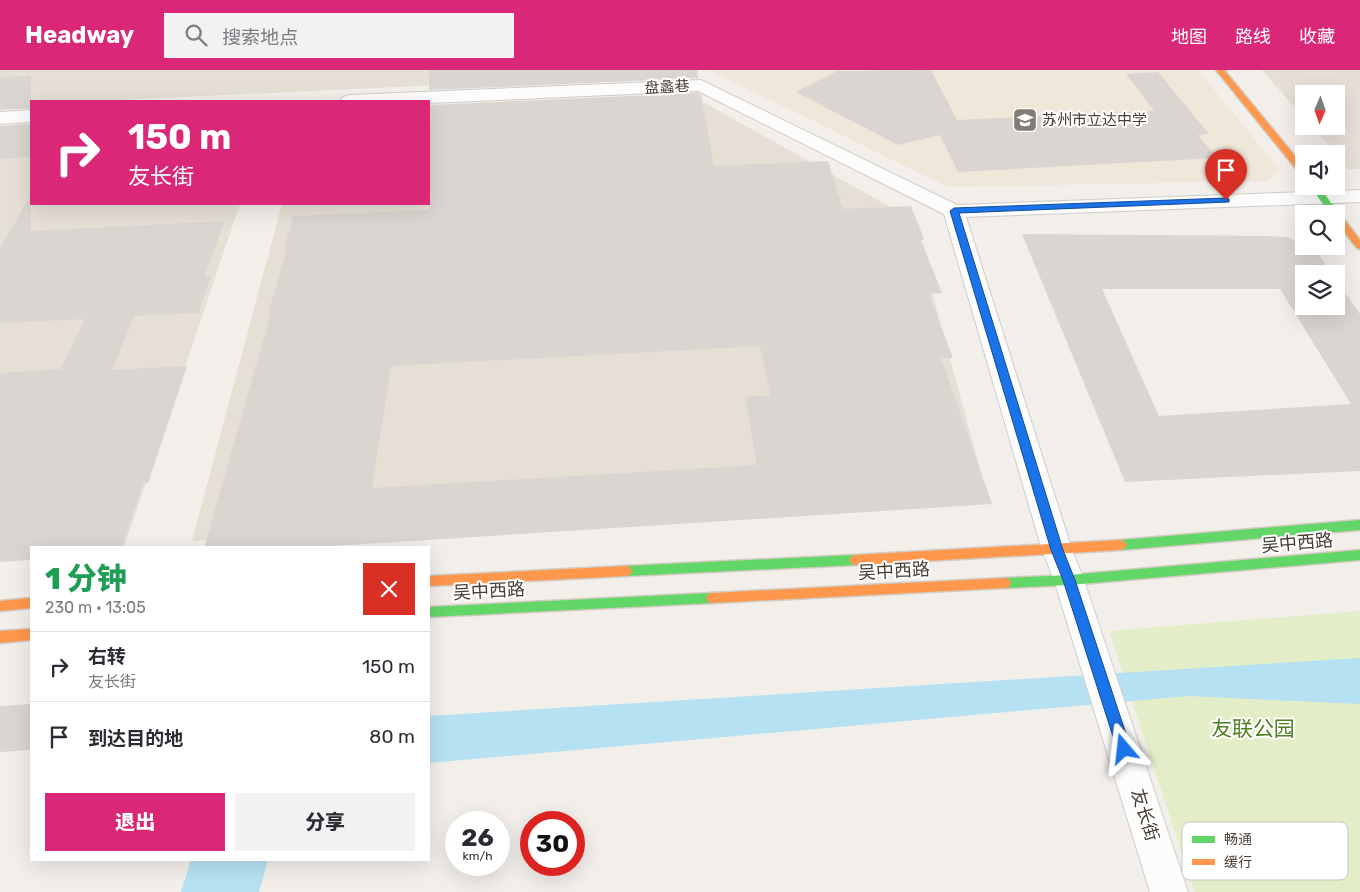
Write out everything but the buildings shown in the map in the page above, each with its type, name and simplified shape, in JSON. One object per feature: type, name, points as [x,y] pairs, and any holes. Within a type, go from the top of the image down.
[{"type":"main road","points":[[1220,70],[1295,162]]},
{"type":"main road","points":[[1327,203],[1360,246]]},
{"type":"main road","name":"吴中西路","points":[[430,581],[1057,550],[1360,525]]},
{"type":"main road","name":"吴中西路","points":[[430,612],[1069,580],[1360,555]]},
{"type":"main road","points":[[0,606],[30,603]]},
{"type":"main road","points":[[0,637],[30,635]]},
{"type":"street","name":"盘蠡巷","points":[[372,100],[702,85],[954,211]]},
{"type":"street","points":[[0,118],[30,116]]},
{"type":"street","points":[[954,211],[1327,203],[1360,196]]},
{"type":"street","name":"友长街","points":[[954,211],[1057,550],[1069,580],[1113,714],[1169,892]]},
{"type":"shaded area","points":[[0,70],[698,70],[698,73],[118,100],[30,100],[30,104],[0,106]]},
{"type":"shaded area","name":"苏州市立达中学","points":[[709,70],[1198,70],[1280,170],[1267,181],[948,187]]},
{"type":"shaded area","points":[[1262,70],[1360,70],[1360,169],[1348,169],[1345,165],[1345,145],[1328,145],[1319,135],[1345,135],[1345,85],[1295,85],[1295,108]]},
{"type":"shaded area","points":[[703,102],[912,219],[985,487],[962,504],[192,541],[282,205],[430,205],[430,112]]},
{"type":"shaded area","points":[[30,130],[30,205],[240,205],[124,546],[30,546],[30,558],[0,560],[0,132]]},
{"type":"green space","name":"友联公园","points":[[1360,611],[1360,892],[1195,892],[1191,880],[1348,880],[1348,822],[1182,822],[1182,853],[1109,631]]},
{"type":"water","points":[[1360,658],[1360,704],[1189,696],[430,763],[430,716]]},
{"type":"water","points":[[191,861],[268,861],[259,892],[181,892]]},
{"type":"traffic: fast","points":[[1321,195],[1328,205]]},
{"type":"traffic: fast","points":[[1121,545],[1360,525]]},
{"type":"traffic: fast","points":[[1005,583],[1069,580],[1360,555]]},
{"type":"traffic: fast","points":[[626,571],[855,560]]},
{"type":"traffic: fast","points":[[430,612],[712,598]]},
{"type":"traffic: slow","points":[[1220,70],[1295,162]]},
{"type":"traffic: slow","points":[[1345,227],[1360,246]]},
{"type":"traffic: slow","points":[[855,560],[1121,545]]},
{"type":"traffic: slow","points":[[430,581],[626,571]]},
{"type":"traffic: slow","points":[[712,598],[1005,583]]},
{"type":"traffic: slow","points":[[0,606],[30,603]]},
{"type":"traffic: slow","points":[[0,637],[30,635]]},
{"type":"place","name":"苏州市立达中学","points":[[1025,120]]},
{"type":"route","points":[[1124,749],[1069,580],[1057,550],[954,211],[1226,200]]}]
